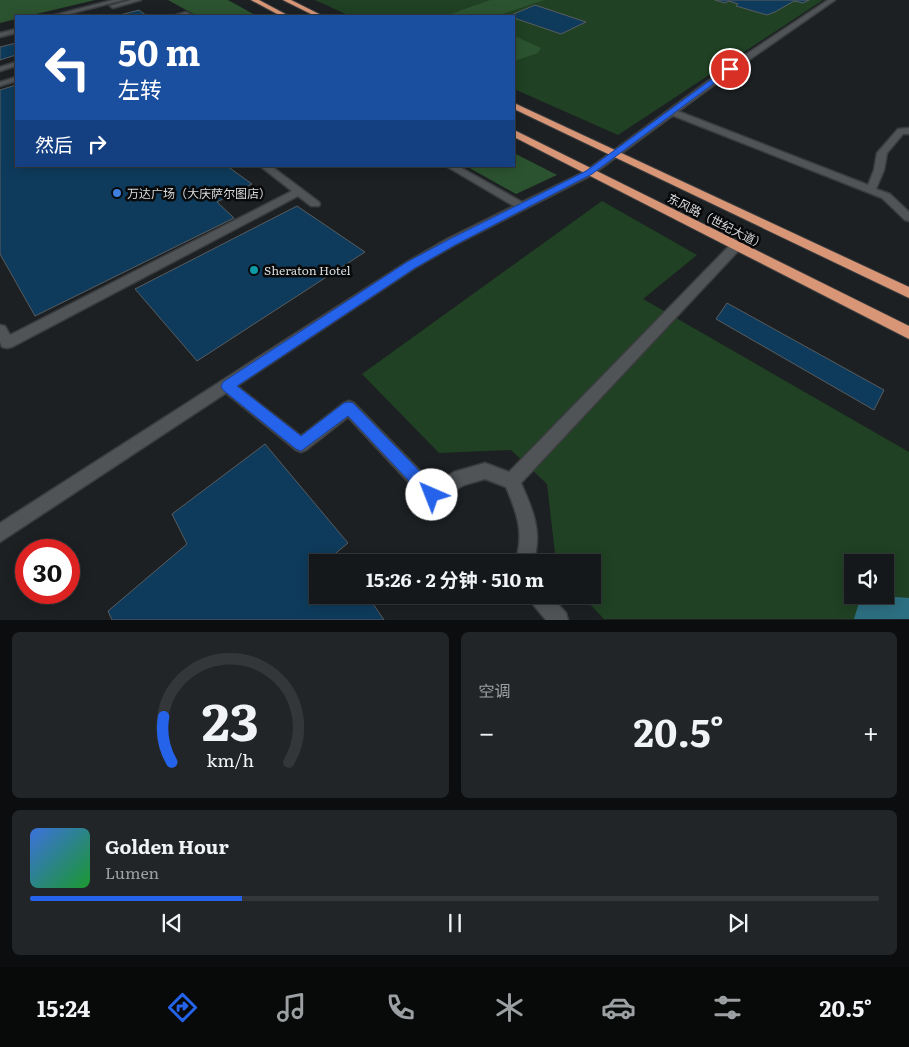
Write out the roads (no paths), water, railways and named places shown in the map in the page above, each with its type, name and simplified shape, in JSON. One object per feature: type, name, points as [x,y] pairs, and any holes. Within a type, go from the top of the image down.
[{"type":"highway","points":[[254,0],[284,15]]},
{"type":"highway","points":[[286,0],[318,15]]},
{"type":"highway","name":"东风路（世纪大道）","points":[[515,106],[909,293]]},
{"type":"highway","name":"东风路（世纪大道）","points":[[515,134],[909,334]]},
{"type":"street","points":[[58,15],[120,0]]},
{"type":"street","points":[[78,15],[138,0]]},
{"type":"street","points":[[0,533],[411,265],[451,242],[589,172],[730,69],[832,0]]},
{"type":"street","points":[[0,30],[15,26]]},
{"type":"street","points":[[0,35],[15,31]]},
{"type":"street","points":[[0,69],[15,64]]},
{"type":"street","points":[[0,84],[15,79]]},
{"type":"street","points":[[672,112],[886,196],[909,218]]},
{"type":"street","points":[[871,190],[879,170],[882,153],[901,131],[909,131]]},
{"type":"street","points":[[266,167],[315,204]]},
{"type":"street","points":[[454,167],[523,207]]},
{"type":"street","points":[[0,330],[7,344],[298,192]]},
{"type":"street","points":[[512,481],[736,246]]},
{"type":"street","points":[[228,386],[301,445],[349,408],[432,495],[460,478],[485,472],[512,481],[530,521],[528,554]]},
{"type":"street","points":[[546,604],[559,620]]},
{"type":"water","points":[[894,597],[909,598],[909,619],[854,619],[859,604],[894,604]]},
{"type":"place","name":"万达广场（大庆萨尔图店）","points":[[117,193]]},
{"type":"place","name":"Sheraton Hotel","points":[[254,270]]}]
